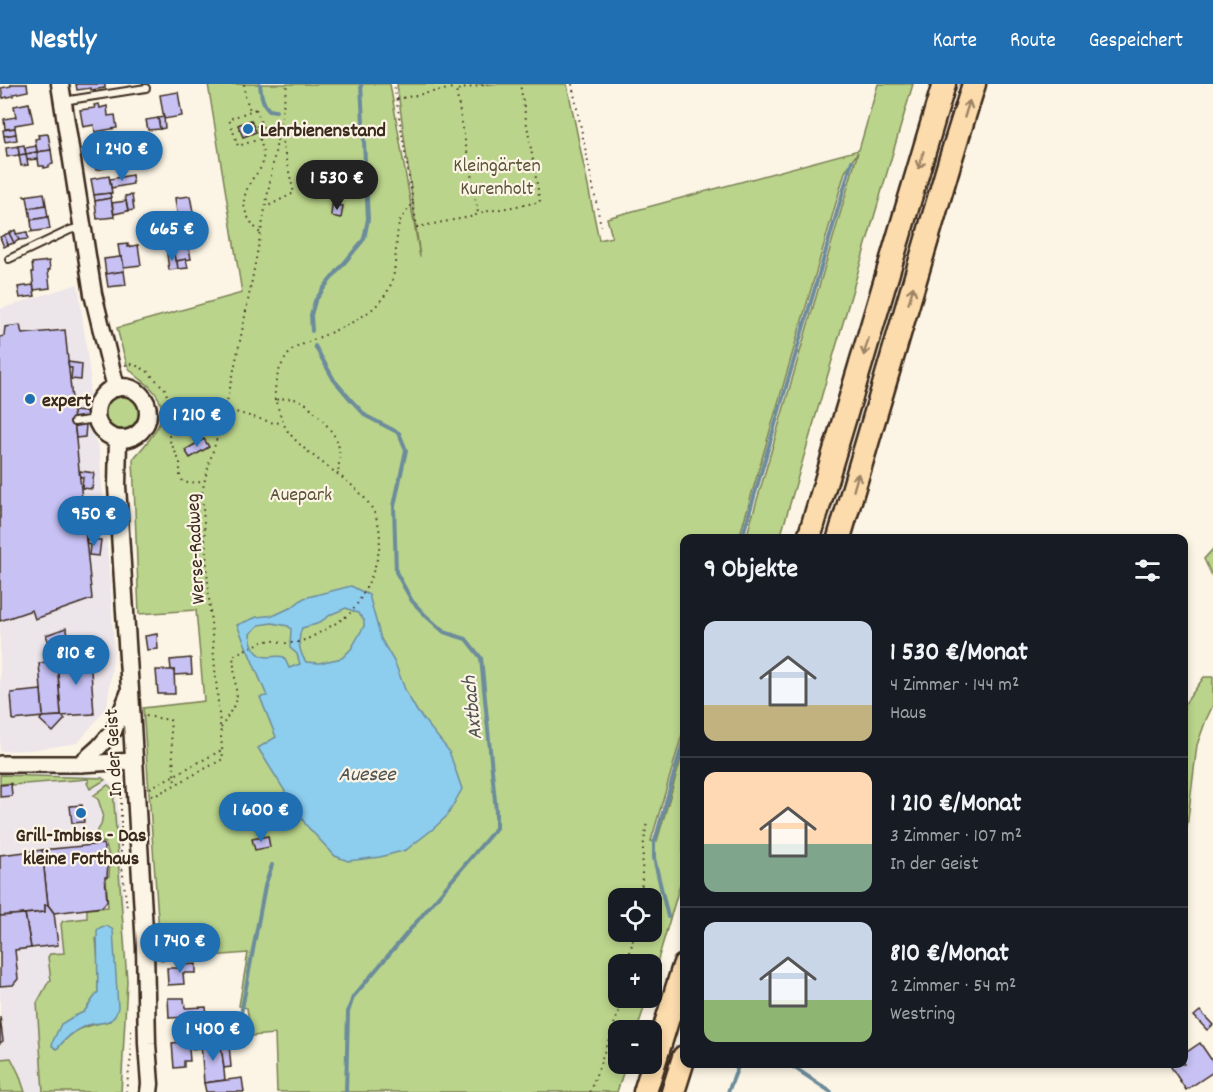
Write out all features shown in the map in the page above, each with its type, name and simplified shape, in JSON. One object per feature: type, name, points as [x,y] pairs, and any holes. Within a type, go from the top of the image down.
[{"type":"highway","points":[[810,534],[944,84]]},
{"type":"highway","points":[[840,534],[974,84]]},
{"type":"highway","points":[[645,1092],[680,979]]},
{"type":"highway","points":[[673,1092],[681,1068]]},
{"type":"main road","points":[[60,84],[93,294],[116,388]]},
{"type":"main road","points":[[123,387],[136,391],[142,396],[148,408],[147,423],[132,438],[118,439],[104,432],[99,426],[96,411],[98,403],[108,391],[116,388],[123,387]]},
{"type":"main road","name":"In der Geist","points":[[118,439],[117,486],[134,761],[142,796],[149,1092]]},
{"type":"main road","name":"In der Geist","points":[[139,1092],[149,1066]]},
{"type":"street","points":[[80,764],[114,730],[130,690]]},
{"type":"street","points":[[0,764],[134,761]]},
{"type":"lane","points":[[63,101],[146,88]]},
{"type":"lane","points":[[9,259],[70,230],[82,227]]},
{"type":"lane","points":[[74,422],[97,418]]},
{"type":"path","points":[[244,84],[250,111]]},
{"type":"path","name":"Werse-Radweg","points":[[222,750],[202,494],[225,408],[261,234],[286,84]]},
{"type":"path","points":[[394,84],[417,227],[540,202],[520,84]]},
{"type":"path","points":[[397,99],[488,84]]},
{"type":"path","points":[[572,84],[602,226]]},
{"type":"path","points":[[456,90],[478,213]]},
{"type":"path","points":[[256,109],[263,127],[266,137],[238,146],[229,119],[256,109]]},
{"type":"path","points":[[256,126],[279,130],[294,193],[266,207]]},
{"type":"path","points":[[260,139],[264,154],[263,162],[248,188],[244,198],[244,207],[252,224],[261,234]]},
{"type":"path","points":[[221,728],[237,700],[233,656],[270,640],[286,644],[308,639],[351,613],[370,580],[377,562],[380,537],[376,515],[368,501],[356,488],[305,449],[287,431],[275,400],[274,390],[280,366],[285,357],[293,350],[361,318],[380,301],[390,288],[394,275],[399,222],[413,203]]},
{"type":"path","points":[[110,368],[133,364],[147,371],[165,389],[170,406],[169,439],[180,462],[180,478],[184,483],[204,482]]},
{"type":"path","points":[[275,400],[286,398],[304,402],[331,429],[337,441],[340,459],[338,473]]},
{"type":"path","points":[[225,408],[274,423],[284,422]]},
{"type":"path","points":[[146,716],[170,720],[175,784]]},
{"type":"path","points":[[128,911],[121,858],[121,798],[142,796],[158,794],[223,759],[222,750],[148,789],[142,796]]},
{"type":"path","points":[[642,888],[647,821]]},
{"type":"path","points":[[590,1092],[620,1008]]},
{"type":"path","points":[[126,1092],[131,1056],[131,1026]]},
{"type":"shaded area","points":[[78,284],[90,376],[93,437],[99,449],[111,594],[114,651],[107,707],[78,743],[31,750],[0,751],[0,309]]},
{"type":"shaded area","points":[[0,770],[103,776],[117,789],[128,981],[123,1092],[0,1092]]},
{"type":"green space","points":[[208,84],[390,84],[420,257],[397,84],[567,84],[599,240],[612,237],[607,218],[859,150],[878,84],[913,84],[781,534],[747,534],[858,152],[845,172],[740,534],[680,534],[680,742],[651,841],[657,841],[680,763],[680,885],[660,954],[608,954],[608,1008],[644,1008],[640,1020],[608,1020],[608,1074],[623,1074],[617,1092],[277,1092],[275,1034],[251,1036],[247,1008],[239,1006],[248,953],[161,960],[143,708],[204,701],[196,610],[139,614],[133,459],[147,443],[158,425],[161,406],[158,397],[150,387],[129,368],[117,328],[242,293]]},
{"type":"green space","points":[[121,393],[133,399],[139,411],[133,423],[121,429],[109,423],[103,411],[109,399]]},
{"type":"green space","points":[[1213,549],[1213,578],[1204,559]]},
{"type":"green space","points":[[1204,677],[1213,677],[1213,705],[1197,745],[1188,819],[1188,699]]},
{"type":"green space","points":[[0,775],[102,778],[105,780],[90,789],[88,779],[12,785],[11,783],[0,784]]},
{"type":"green space","points":[[108,785],[113,789],[127,981],[121,1092],[43,1092],[37,1003],[51,981],[48,957],[50,954],[64,953],[61,924],[63,921],[87,918],[87,909],[108,907],[106,878],[109,876],[110,859],[105,842],[98,843],[97,832],[103,814],[98,799],[93,796]],"holes":[[[96,938],[110,1021],[74,1032],[57,1049],[71,1018],[84,1012],[98,992]]]},
{"type":"green space","points":[[11,1058],[25,1092],[0,1092],[0,1059]]},
{"type":"water","name":"Auesee","points":[[351,586],[369,595],[381,639],[395,663],[406,692],[417,711],[449,751],[462,789],[447,816],[406,850],[380,857],[348,861],[335,856],[306,825],[258,748],[276,737],[260,697],[267,696],[237,625],[257,617],[275,615],[304,598]],"holes":[[[346,608],[358,613],[364,620],[364,626],[351,649],[342,658],[319,663],[306,662],[300,645],[302,628],[317,624]],[[272,623],[288,626],[291,629],[290,648],[297,654],[300,664],[289,668],[284,657],[268,657],[260,655],[255,650],[250,634],[259,625]]]},
{"type":"water","points":[[107,926],[113,930],[118,1007],[116,1014],[109,1021],[79,1029],[68,1036],[57,1049],[52,1046],[61,1024],[84,1012],[98,992],[97,930]]},
{"type":"building","points":[[11,84],[27,84],[28,91],[3,98],[1,88],[11,86]]},
{"type":"building","points":[[76,84],[105,84],[105,88],[77,90]]},
{"type":"building","points":[[178,92],[182,116],[164,119],[160,95]]},
{"type":"building","points":[[29,103],[33,122],[5,129],[4,119],[16,117],[14,106]]},
{"type":"building","points":[[99,104],[100,108],[107,106],[108,116],[115,115],[117,128],[95,132],[94,125],[83,127],[80,110],[95,108],[94,105]]},
{"type":"building","points":[[164,117],[165,128],[160,129],[158,118]]},
{"type":"building","points":[[158,118],[160,129],[148,130],[146,120]]},
{"type":"building","points":[[251,120],[256,132],[243,137],[238,125]]},
{"type":"building","points":[[15,128],[16,134],[4,136],[3,130]]},
{"type":"building","points":[[16,134],[17,140],[5,142],[4,136]]},
{"type":"building","points":[[48,134],[51,150],[37,152],[35,139],[39,138],[38,135]]},
{"type":"building","points":[[102,143],[103,147],[121,144],[123,155],[89,164],[86,146]]},
{"type":"building","points":[[126,144],[127,154],[123,155],[121,145]]},
{"type":"building","points":[[24,145],[26,154],[19,155],[18,146]]},
{"type":"building","points":[[18,146],[19,155],[7,157],[6,148]]},
{"type":"building","points":[[36,146],[37,152],[26,154],[25,148]]},
{"type":"building","points":[[51,150],[53,164],[44,168],[44,166],[39,166],[37,152]]},
{"type":"building","points":[[37,152],[38,159],[27,160],[26,154]]},
{"type":"building","points":[[26,154],[28,165],[21,166],[19,155]]},
{"type":"building","points":[[105,161],[106,168],[96,170],[94,163]]},
{"type":"building","points":[[132,175],[133,184],[111,188],[110,179]]},
{"type":"building","points":[[109,176],[112,193],[94,195],[91,179]]},
{"type":"building","points":[[44,193],[46,205],[29,208],[27,197],[24,196]]},
{"type":"building","points":[[110,193],[111,198],[95,201],[94,195]]},
{"type":"building","points":[[132,195],[134,210],[128,211],[125,196]]},
{"type":"building","points":[[190,196],[194,217],[178,220],[175,198]]},
{"type":"building","points":[[111,198],[114,217],[97,219],[95,201]]},
{"type":"building","points":[[126,201],[128,211],[114,214],[112,203]]},
{"type":"building","points":[[46,205],[48,217],[31,220],[29,208]]},
{"type":"building","points":[[332,205],[343,206],[341,218],[331,216]]},
{"type":"building","points":[[48,217],[50,229],[30,232],[32,230],[31,220]]},
{"type":"building","points":[[177,217],[179,226],[164,229],[163,219]]},
{"type":"building","points":[[15,230],[19,240],[14,243],[9,233]]},
{"type":"building","points":[[27,232],[28,239],[19,240],[16,234]]},
{"type":"building","points":[[9,233],[14,243],[8,245],[4,235]]},
{"type":"building","points":[[4,235],[8,245],[4,247],[0,237]]},
{"type":"building","points":[[188,242],[191,259],[175,261],[172,244]]},
{"type":"building","points":[[128,244],[128,247],[138,245],[141,265],[124,267],[118,245]]},
{"type":"building","points":[[174,253],[178,269],[169,270],[167,254]]},
{"type":"building","points":[[122,257],[124,271],[106,274],[104,259]]},
{"type":"building","points":[[186,259],[188,268],[178,269],[177,261]]},
{"type":"building","points":[[49,261],[50,288],[34,290],[32,263]]},
{"type":"building","points":[[124,271],[126,285],[108,287],[106,274]]},
{"type":"building","points":[[33,285],[35,296],[20,298],[18,287]]},
{"type":"building","points":[[20,325],[22,334],[65,330],[92,599],[35,619],[32,610],[0,621],[0,337],[4,336],[5,327]]},
{"type":"building","points":[[68,362],[82,364],[81,380],[71,379],[72,368],[69,368]]},
{"type":"building","points":[[73,411],[87,412],[85,437],[76,438]]},
{"type":"building","points":[[204,439],[209,447],[190,458],[185,450]]},
{"type":"building","points":[[80,471],[94,473],[92,489],[82,488],[83,477],[80,477]]},
{"type":"building","points":[[86,539],[101,540],[99,556],[89,555],[90,545],[87,544]]},
{"type":"building","points":[[66,628],[70,639],[50,646],[46,635]]},
{"type":"building","points":[[157,634],[158,649],[147,650],[145,636]]},
{"type":"building","points":[[90,657],[94,714],[61,716],[57,659]]},
{"type":"building","points":[[191,658],[192,674],[174,675],[170,660]]},
{"type":"building","points":[[57,661],[61,716],[43,717],[39,663]]},
{"type":"building","points":[[156,670],[174,670],[175,694],[158,694]]},
{"type":"building","points":[[41,690],[43,717],[13,720],[11,693]]},
{"type":"building","points":[[62,716],[65,719],[53,732],[40,720],[42,717]]},
{"type":"building","points":[[11,784],[12,796],[0,797],[0,785]]},
{"type":"building","points":[[82,805],[84,822],[72,823],[70,806]]},
{"type":"building","points":[[268,836],[270,847],[255,850],[252,839]]},
{"type":"building","points":[[103,844],[108,863],[107,877],[105,877],[107,901],[102,907],[54,913],[48,905],[42,850]]},
{"type":"building","points":[[42,850],[48,905],[45,905],[45,912],[0,916],[0,855]]},
{"type":"building","points":[[45,905],[48,905],[54,913],[58,945],[31,948],[25,914],[45,912]]},
{"type":"building","points":[[25,914],[31,948],[15,950],[18,979],[13,985],[0,986],[0,916]]},
{"type":"building","points":[[196,964],[196,973],[183,973],[184,984],[168,985],[167,968]]},
{"type":"building","points":[[168,998],[184,998],[185,1008],[206,1007],[207,1016],[169,1018]]},
{"type":"building","points":[[1200,1011],[1213,1025],[1207,1030],[1194,1016]]},
{"type":"building","points":[[0,1016],[3,1041],[0,1043]]},
{"type":"building","points":[[202,1040],[201,1048],[189,1049],[190,1061],[184,1061],[184,1067],[174,1068],[172,1043]]},
{"type":"building","points":[[221,1041],[225,1080],[204,1083],[201,1043]]},
{"type":"building","points":[[1200,1043],[1213,1062],[1213,1072],[1186,1090],[1172,1068],[1188,1068],[1188,1051]]},
{"type":"building","points":[[229,1044],[231,1067],[224,1068],[221,1045]]},
{"type":"building","points":[[242,1078],[244,1092],[206,1092],[204,1083]]},
{"type":"waterway","points":[[260,84],[265,104],[269,110],[276,111]]},
{"type":"waterway","name":"Axtbach","points":[[312,331],[311,315],[315,301],[364,239],[368,219],[361,84]]},
{"type":"waterway","points":[[743,534],[852,161]]},
{"type":"waterway","name":"Axtbach","points":[[315,346],[334,380],[351,400],[366,416],[399,433],[406,450],[394,506],[396,572],[412,601],[426,616],[444,632],[466,639],[481,658],[496,811],[496,828],[353,997],[348,1012],[346,1092]]},
{"type":"waterway","points":[[668,917],[654,858],[654,844],[680,753]]},
{"type":"waterway","points":[[241,1014],[265,886],[272,865]]},
{"type":"waterway","points":[[728,1092],[737,1068]]},
{"type":"waterway","points":[[795,1068],[831,1092]]},
{"type":"place","name":"Lehrbienenstand","points":[[248,129]]},
{"type":"place","name":"expert","points":[[30,399]]},
{"type":"place","name":"Grill-Imbiss - Das kleine Forthaus","points":[[81,813]]},
{"type":"park label","name":"Kleingärten Kurenholt","points":[[497,176]]},
{"type":"park label","name":"Auepark","points":[[301,493]]}]
